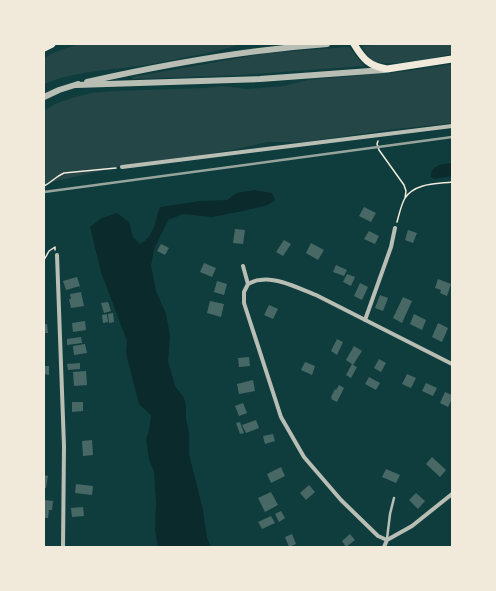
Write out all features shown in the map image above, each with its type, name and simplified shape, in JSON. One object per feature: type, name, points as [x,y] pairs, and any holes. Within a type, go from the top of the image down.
[{"type":"main road","points":[[44,48],[52,44]]},
{"type":"main road","points":[[354,44],[365,61],[378,68],[387,70],[452,59]]},
{"type":"street","points":[[44,97],[76,85],[128,73],[248,52],[327,44]]},
{"type":"street","points":[[76,85],[252,80],[387,70]]},
{"type":"street","points":[[122,168],[452,126]]},
{"type":"street","points":[[364,320],[391,247],[394,228]]},
{"type":"street","points":[[57,255],[64,446],[63,547]]},
{"type":"street","points":[[243,266],[248,284],[244,292],[244,303],[281,417],[304,457],[341,500],[378,536],[387,540]]},
{"type":"street","points":[[248,284],[259,280],[268,279],[293,286],[316,295],[452,364]]},
{"type":"street","points":[[384,547],[387,540],[412,526],[452,494]]},
{"type":"lane","points":[[387,540],[390,514],[394,498]]},
{"type":"path","points":[[380,135],[377,144],[379,150],[404,185],[406,191],[405,198],[394,228]]},
{"type":"path","points":[[44,186],[49,184],[57,176],[64,173],[122,168]]},
{"type":"path","points":[[405,198],[414,190],[427,185],[452,182]]},
{"type":"shaded area","points":[[78,44],[241,44],[204,54],[135,67],[76,74],[44,84],[44,58]]},
{"type":"shaded area","points":[[395,44],[452,44],[452,54],[400,63],[380,63],[370,58],[362,46]]},
{"type":"shaded area","points":[[349,47],[364,66],[240,75],[132,79],[132,77],[268,53]]},
{"type":"shaded area","points":[[452,64],[452,123],[388,130],[305,142],[268,142],[196,156],[126,165],[44,184],[44,111],[55,104],[72,98],[91,93],[114,91],[206,88],[222,86],[247,89],[284,86],[308,80],[409,71]]},
{"type":"shaded area","points":[[452,163],[452,176],[435,179],[431,177],[431,173],[438,166]]},
{"type":"shaded area","points":[[254,190],[272,193],[275,200],[268,205],[212,217],[183,214],[168,220],[154,249],[151,266],[156,291],[166,314],[170,336],[168,361],[175,386],[184,398],[186,406],[186,419],[189,432],[189,454],[203,510],[207,538],[211,547],[158,547],[155,529],[156,503],[154,471],[149,459],[146,439],[149,431],[151,415],[139,404],[126,353],[127,341],[101,272],[90,227],[102,218],[117,213],[129,222],[133,237],[140,244],[145,241],[151,233],[160,207],[201,201],[227,200],[237,193]]},
{"type":"building","points":[[364,207],[376,213],[371,222],[359,216]]},
{"type":"building","points":[[235,229],[245,230],[243,244],[233,243]]},
{"type":"building","points":[[408,230],[417,233],[413,243],[405,240]]},
{"type":"building","points":[[369,231],[379,236],[375,244],[364,239]]},
{"type":"building","points":[[284,240],[291,244],[283,256],[276,252]]},
{"type":"building","points":[[311,243],[324,250],[318,260],[306,253]]},
{"type":"building","points":[[161,244],[169,248],[165,255],[157,251]]},
{"type":"building","points":[[204,263],[216,268],[212,277],[200,272]]},
{"type":"building","points":[[336,265],[347,270],[344,276],[333,272]]},
{"type":"building","points":[[347,274],[355,277],[351,286],[343,282]]},
{"type":"building","points":[[77,277],[80,286],[66,290],[63,281]]},
{"type":"building","points":[[438,279],[451,284],[447,296],[440,293],[441,290],[435,288]]},
{"type":"building","points":[[217,281],[227,284],[224,295],[214,292]]},
{"type":"building","points":[[360,283],[368,287],[362,300],[354,296]]},
{"type":"building","points":[[81,292],[84,306],[71,308],[69,299],[71,299],[70,294]]},
{"type":"building","points":[[380,295],[388,298],[383,311],[375,308]]},
{"type":"building","points":[[403,297],[412,301],[402,323],[393,318]]},
{"type":"building","points":[[210,301],[224,304],[221,317],[207,313]]},
{"type":"building","points":[[108,302],[111,311],[104,313],[101,303]]},
{"type":"building","points":[[269,305],[278,309],[273,319],[264,315]]},
{"type":"building","points":[[113,313],[114,322],[109,323],[108,314]]},
{"type":"building","points":[[107,314],[108,322],[103,323],[102,315]]},
{"type":"building","points":[[414,314],[426,320],[422,330],[410,324]]},
{"type":"building","points":[[85,321],[86,330],[73,332],[72,323]]},
{"type":"building","points":[[438,323],[448,328],[442,342],[432,337]]},
{"type":"building","points":[[44,324],[47,324],[48,333],[44,333]]},
{"type":"building","points":[[81,337],[82,343],[67,345],[67,339]]},
{"type":"building","points":[[337,339],[343,342],[337,355],[331,351]]},
{"type":"building","points":[[85,344],[87,353],[74,355],[73,346]]},
{"type":"building","points":[[354,346],[362,351],[353,365],[357,367],[351,378],[346,375],[352,364],[346,360]]},
{"type":"building","points":[[249,357],[250,366],[239,367],[238,358]]},
{"type":"building","points":[[379,359],[386,363],[381,372],[374,368]]},
{"type":"building","points":[[305,362],[315,366],[312,375],[301,370]]},
{"type":"building","points":[[80,363],[80,369],[68,370],[67,364]]},
{"type":"building","points":[[44,366],[49,366],[49,375],[44,374]]},
{"type":"building","points":[[86,371],[87,385],[74,386],[73,372]]},
{"type":"building","points":[[407,374],[416,378],[411,388],[402,384]]},
{"type":"building","points":[[369,377],[380,383],[376,390],[365,384]]},
{"type":"building","points":[[253,380],[255,391],[239,394],[237,384]]},
{"type":"building","points":[[426,383],[437,388],[433,396],[422,391]]},
{"type":"building","points":[[339,385],[344,388],[337,402],[331,399],[331,397]]},
{"type":"building","points":[[445,392],[452,395],[452,399],[448,407],[440,403]]},
{"type":"building","points":[[72,402],[83,402],[83,411],[72,412]]},
{"type":"building","points":[[243,403],[247,413],[239,416],[235,406]]},
{"type":"building","points":[[256,420],[259,428],[246,433],[242,425]]},
{"type":"building","points":[[240,422],[244,433],[240,434],[236,423]]},
{"type":"building","points":[[273,434],[275,441],[265,444],[263,436]]},
{"type":"building","points":[[92,440],[93,455],[83,456],[82,441]]},
{"type":"building","points":[[432,457],[446,470],[440,477],[426,464]]},
{"type":"building","points":[[281,467],[285,476],[271,483],[267,474]]},
{"type":"building","points":[[386,469],[400,475],[396,483],[382,477]]},
{"type":"building","points":[[44,475],[48,476],[46,488],[44,488]]},
{"type":"building","points":[[76,484],[93,486],[92,495],[75,493]]},
{"type":"building","points":[[309,485],[315,492],[306,500],[300,493]]},
{"type":"building","points":[[271,492],[278,505],[265,512],[258,498]]},
{"type":"building","points":[[416,493],[425,501],[418,509],[409,500]]},
{"type":"building","points":[[44,500],[53,501],[52,510],[49,510],[48,518],[44,518]]},
{"type":"building","points":[[83,507],[84,516],[72,517],[71,508]]},
{"type":"building","points":[[281,511],[285,518],[279,522],[275,514]]},
{"type":"building","points":[[271,516],[275,523],[262,529],[258,522]]},
{"type":"building","points":[[292,534],[296,544],[289,547],[285,537]]},
{"type":"building","points":[[350,534],[355,540],[346,547],[342,541]]},
{"type":"railway","points":[[44,192],[452,137]]}]
